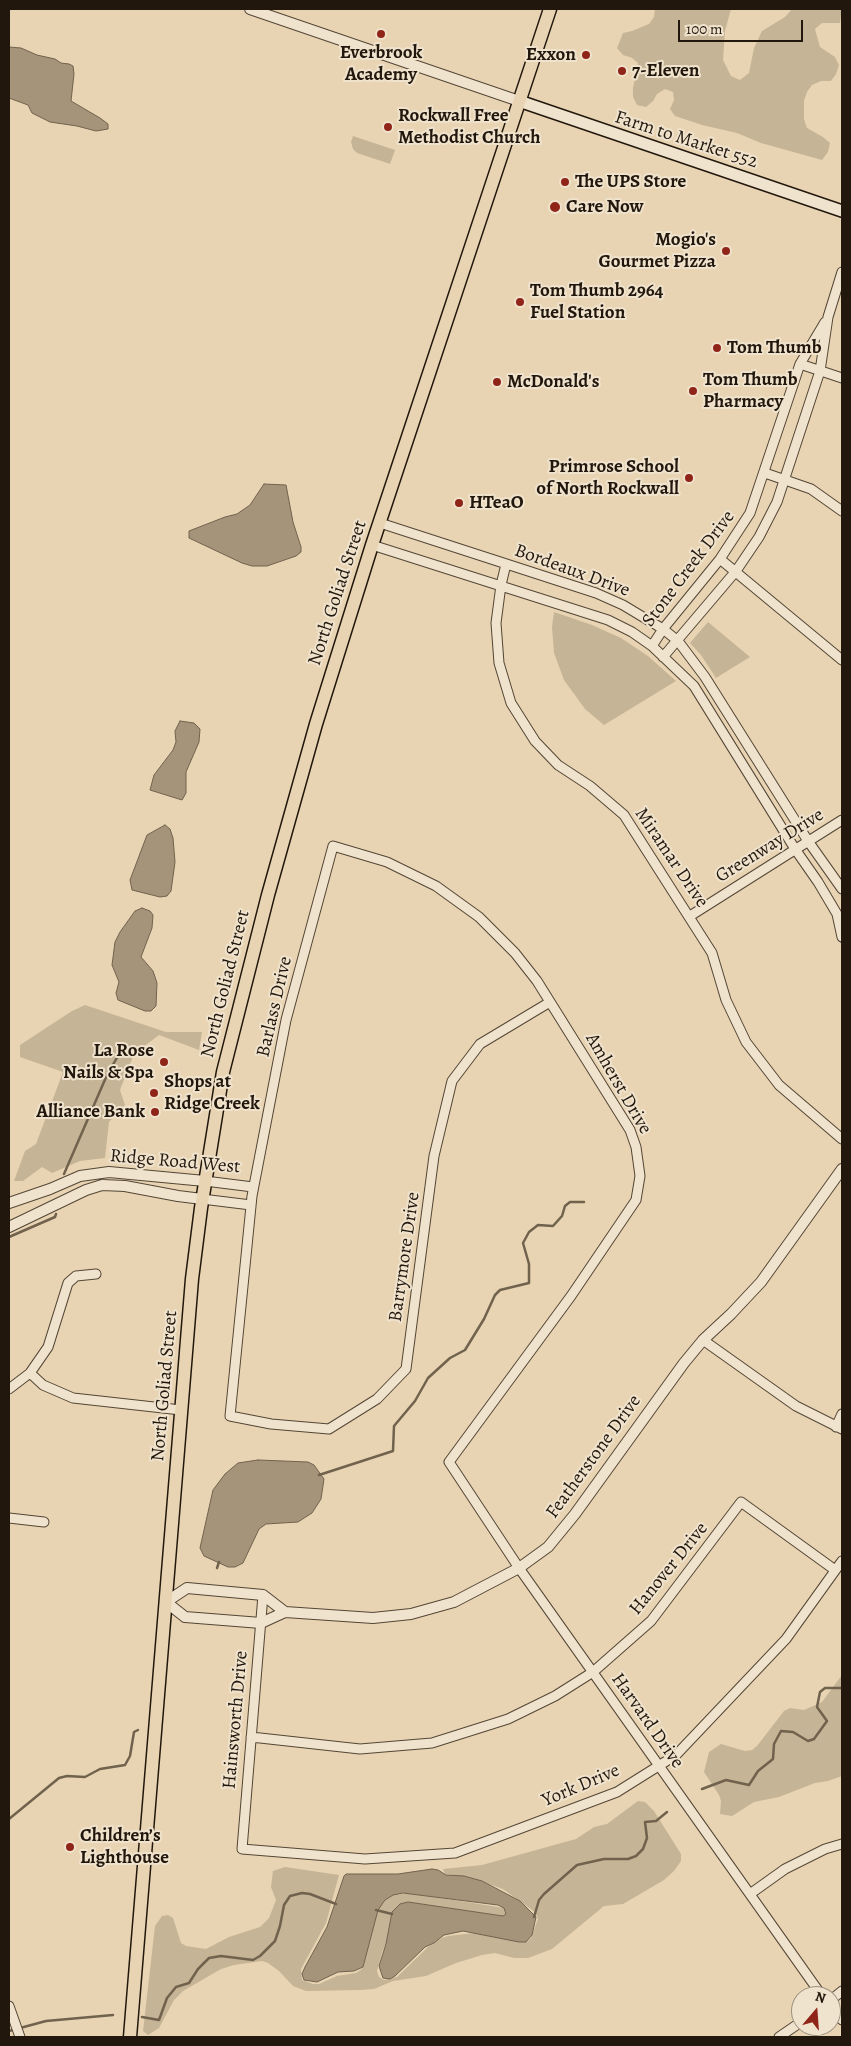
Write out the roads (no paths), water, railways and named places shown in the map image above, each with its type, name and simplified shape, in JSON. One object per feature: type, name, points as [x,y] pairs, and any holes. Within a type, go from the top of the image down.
[{"type":"main road","name":"North Goliad Street","points":[[130,2037],[193,1270],[217,1100],[234,1024],[309,748],[372,545],[550,9]]},
{"type":"main road","name":"Farm to Market 552","points":[[519,101],[842,211]]},
{"type":"street","points":[[250,9],[519,101]]},
{"type":"street","name":"Stone Creek Drive","points":[[663,657],[736,571],[759,537],[777,502],[820,371],[828,317],[842,272]]},
{"type":"street","name":"Stone Creek Drive","points":[[652,646],[663,629],[720,559],[750,513],[800,364],[828,317]]},
{"type":"street","points":[[800,364],[842,378]]},
{"type":"street","points":[[765,472],[811,489],[842,511]]},
{"type":"street","name":"Bordeaux Drive","points":[[380,523],[596,593],[623,605],[663,629],[678,641],[705,677],[808,841],[842,890]]},
{"type":"street","name":"Bordeaux Drive","points":[[372,545],[608,620],[652,646],[694,686],[837,914],[842,937]]},
{"type":"street","points":[[720,559],[842,660]]},
{"type":"street","name":"Miramar Drive","points":[[506,564],[496,623],[499,663],[511,703],[535,741],[558,765],[590,786],[624,815],[712,953],[726,1000],[746,1042],[779,1085],[842,1139]]},
{"type":"street","points":[[738,757],[750,750]]},
{"type":"street","name":"Greenway Drive","points":[[690,916],[842,820]]},
{"type":"street","name":"Amherst Drive","points":[[333,846],[387,862],[436,886],[479,917],[515,953],[537,981],[630,1130],[636,1147],[640,1176],[636,1200],[571,1296],[449,1462]]},
{"type":"street","name":"Barlass Drive","points":[[230,1416],[254,1187],[286,1020],[333,846]]},
{"type":"street","name":"Barrymore Drive","points":[[230,1416],[271,1424],[329,1428],[377,1399],[406,1369],[434,1156],[452,1081],[480,1044],[550,1002]]},
{"type":"street","name":"Featherstone Drive","points":[[166,1602],[185,1617],[261,1623],[285,1612],[373,1618],[412,1614],[454,1602],[519,1568],[548,1547],[575,1514],[703,1340],[761,1282],[842,1169]]},
{"type":"street","name":"Ridge Road West","points":[[9,1203],[80,1176],[109,1172],[126,1172],[254,1187]]},
{"type":"street","points":[[125,1186],[126,1172]]},
{"type":"street","name":"Ridge Road West","points":[[9,1227],[102,1185],[125,1186],[178,1196],[251,1205]]},
{"type":"street","points":[[9,1389],[30,1373],[48,1346],[68,1283],[76,1276],[96,1274]]},
{"type":"street","points":[[703,1340],[796,1406],[839,1428],[842,1414]]},
{"type":"street","points":[[30,1373],[43,1385],[73,1398],[181,1410]]},
{"type":"street","name":"Harvard Drive","points":[[449,1462],[519,1568],[815,1986]]},
{"type":"street","name":"Hanover Drive","points":[[251,1737],[360,1749],[432,1743],[508,1719],[556,1696],[593,1672],[651,1621],[741,1502],[836,1570]]},
{"type":"street","points":[[9,1518],[44,1522]]},
{"type":"street","name":"York Drive","points":[[242,1849],[365,1859],[454,1853],[617,1792],[676,1755],[786,1639],[842,1561]]},
{"type":"street","points":[[166,1602],[187,1588],[263,1595],[285,1612]]},
{"type":"street","name":"Hainsworth Drive","points":[[242,1849],[263,1595]]},
{"type":"street","points":[[750,1894],[785,1869],[825,1849],[842,1844]]},
{"type":"street","points":[[9,2007],[20,2037]]},
{"type":"street","points":[[779,2037],[791,2029]]},
{"type":"waterway","points":[[64,1174],[107,1075],[122,1049]]},
{"type":"waterway","points":[[319,1475],[393,1451],[394,1426],[415,1401],[428,1378],[450,1358],[465,1350],[484,1319],[495,1295],[500,1290],[529,1283],[529,1264],[523,1243],[529,1232],[538,1225],[553,1226],[562,1216],[565,1206],[570,1202],[584,1202]]},
{"type":"waterway","points":[[9,1237],[55,1217],[56,1214]]},
{"type":"waterway","points":[[217,1568],[219,1562]]},
{"type":"waterway","points":[[702,1789],[726,1780],[749,1785],[758,1771],[773,1759],[774,1744],[781,1731],[793,1732],[808,1741],[814,1739],[827,1721],[817,1707],[820,1692],[825,1688],[842,1688]]},
{"type":"waterway","points":[[9,1819],[59,1778],[67,1776],[85,1777],[100,1769],[125,1765],[130,1756],[134,1732],[138,1730]]},
{"type":"waterway","points":[[534,1917],[539,1900],[577,1865],[604,1859],[628,1859],[636,1856],[643,1849],[647,1838],[645,1822],[656,1821],[667,1812]]},
{"type":"waterway","points":[[142,2017],[159,2020],[167,1998],[176,1987],[189,1983],[198,1969],[209,1958],[221,1956],[253,1960],[260,1956],[275,1941],[284,1905],[290,1896],[302,1893],[310,1894],[336,1904]]},
{"type":"waterway","points":[[376,1910],[392,1914]]},
{"type":"waterway","points":[[9,2031],[46,2021],[113,2015]]},
{"type":"place","name":"Everbrook Academy","points":[[381,34]]},
{"type":"place","name":"Exxon","points":[[586,55]]},
{"type":"place","name":"7-Eleven","points":[[622,71]]},
{"type":"place","name":"Rockwall Free Methodist Church","points":[[388,127]]},
{"type":"place","name":"The UPS Store","points":[[565,182]]},
{"type":"place","name":"Care Now","points":[[555,207]]},
{"type":"place","name":"Mogio's Gourmet Pizza","points":[[726,251]]},
{"type":"place","name":"Tom Thumb 2964 Fuel Station","points":[[520,302]]},
{"type":"place","name":"Tom Thumb","points":[[717,348]]},
{"type":"place","name":"McDonald's","points":[[497,382]]},
{"type":"place","name":"Tom Thumb Pharmacy","points":[[693,391]]},
{"type":"place","name":"Primrose School of North Rockwall","points":[[689,478]]},
{"type":"place","name":"HTeaO","points":[[459,503]]},
{"type":"place","name":"La Rose Nails & Spa","points":[[164,1062]]},
{"type":"place","name":"Shops at Ridge Creek","points":[[154,1093]]},
{"type":"place","name":"Alliance Bank","points":[[155,1112]]},
{"type":"place","name":"Children’s Lighthouse","points":[[70,1847]]}]
